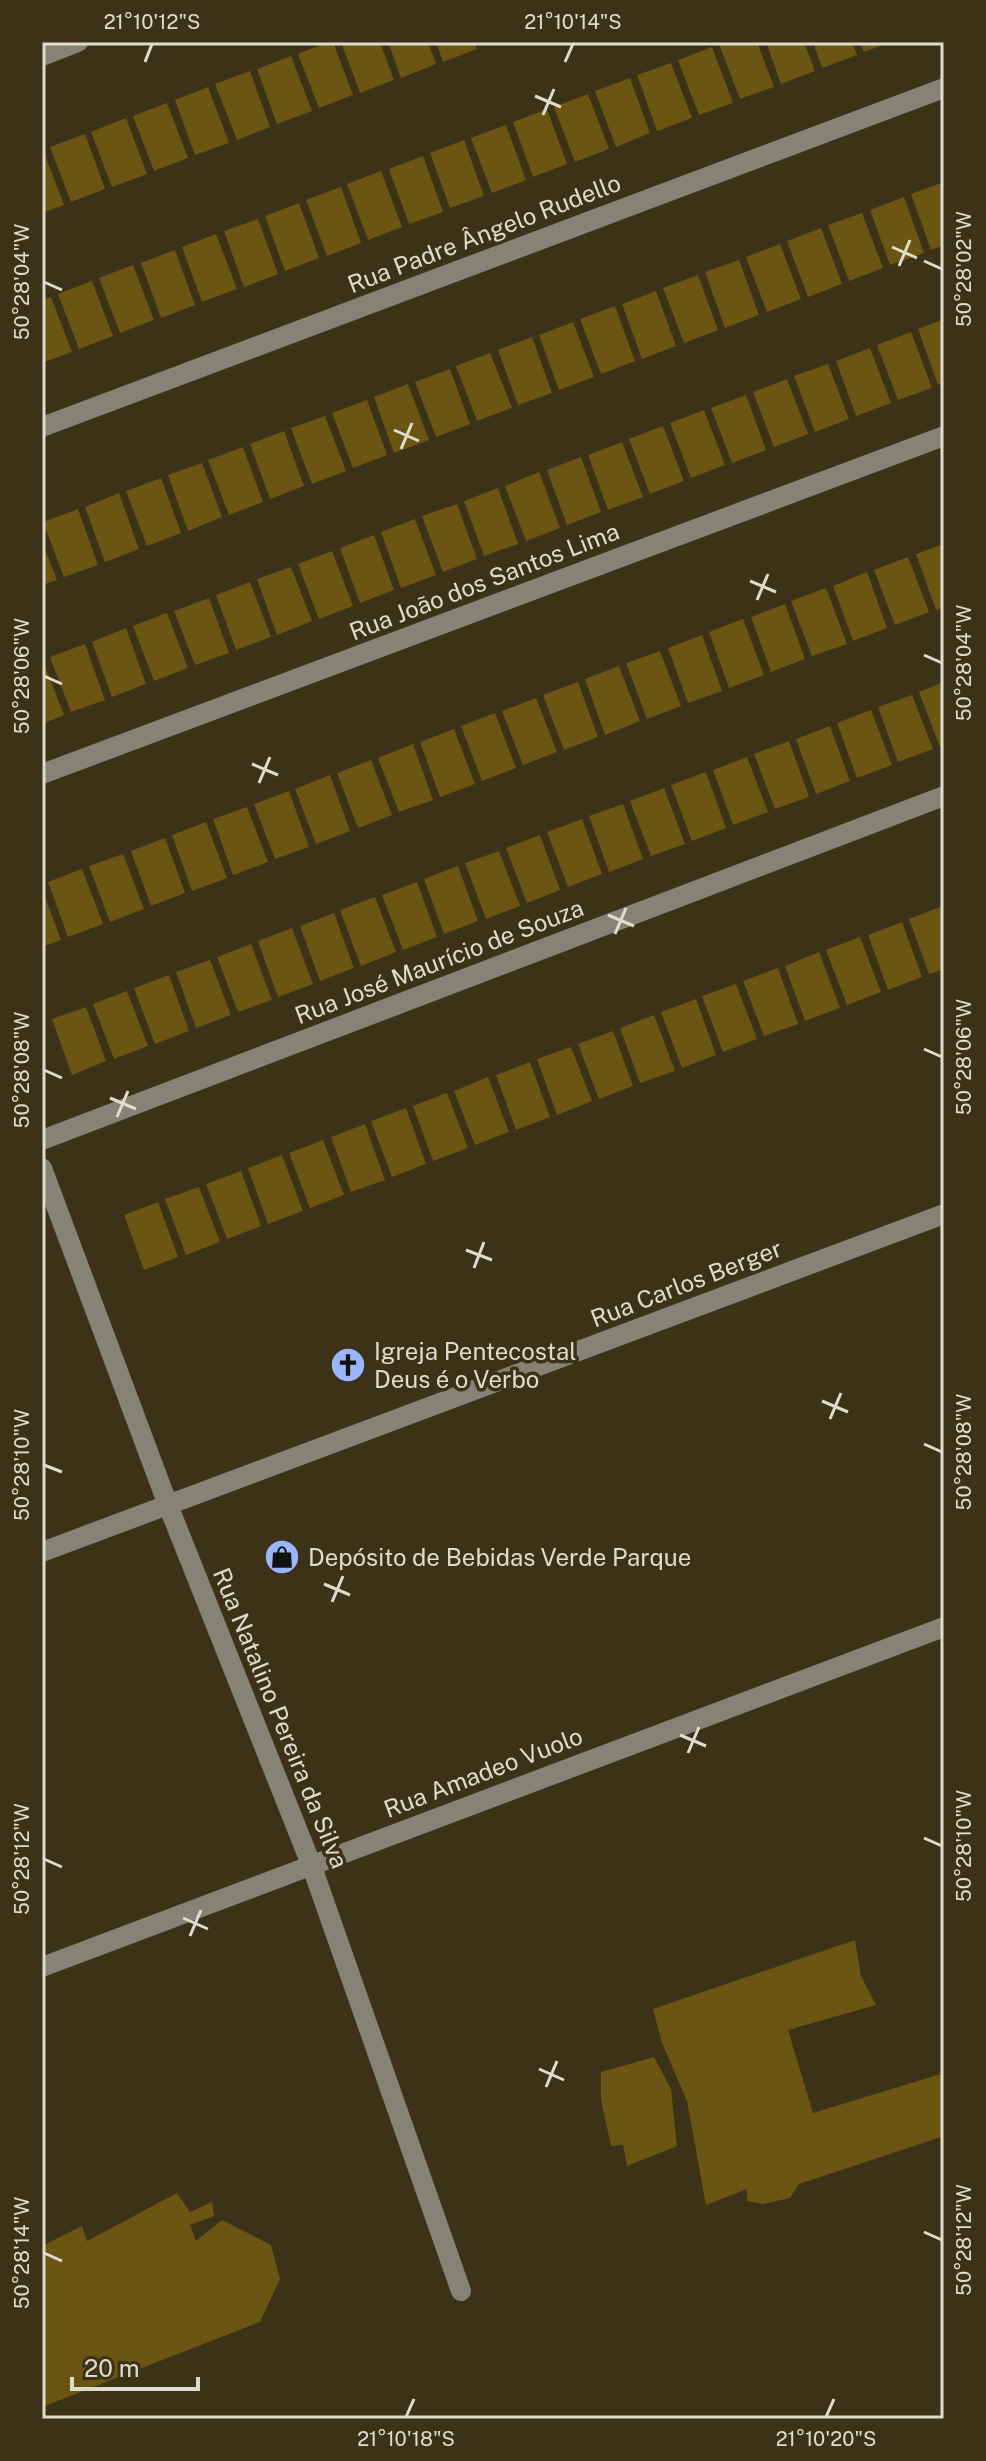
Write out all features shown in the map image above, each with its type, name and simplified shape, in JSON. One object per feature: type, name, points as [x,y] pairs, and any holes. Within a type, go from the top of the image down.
[{"type":"street","points":[[42,56],[78,42]]},
{"type":"street","name":"Rua Padre Ângelo Rudello","points":[[42,427],[944,88]]},
{"type":"street","name":"Rua João dos Santos Lima","points":[[42,774],[944,436]]},
{"type":"street","name":"Rua José Maurício de Souza","points":[[42,1140],[944,796]]},
{"type":"street","name":"Rua Natalino Pereira da Silva","points":[[42,1168],[168,1505],[311,1864],[461,2291]]},
{"type":"street","name":"Rua Carlos Berger","points":[[42,1552],[944,1214]]},
{"type":"street","name":"Rua Amadeo Vuolo","points":[[42,1967],[944,1627]]},
{"type":"building","points":[[333,42],[353,95],[319,108],[298,54]]},
{"type":"building","points":[[341,42],[380,42],[394,80],[360,93]]},
{"type":"building","points":[[388,42],[428,42],[436,64],[401,78]]},
{"type":"building","points":[[436,42],[475,42],[477,49],[443,62]]},
{"type":"building","points":[[757,42],[774,87],[740,99],[719,44]]},
{"type":"building","points":[[766,42],[804,42],[815,71],[781,84]]},
{"type":"building","points":[[813,42],[852,42],[857,55],[822,68]]},
{"type":"building","points":[[860,42],[891,42],[864,52]]},
{"type":"building","points":[[712,47],[733,103],[699,115],[678,60]]},
{"type":"building","points":[[291,56],[312,111],[277,124],[257,69]]},
{"type":"building","points":[[671,63],[692,118],[657,131],[637,75]]},
{"type":"building","points":[[250,71],[270,127],[237,140],[215,84]]},
{"type":"building","points":[[630,78],[650,133],[616,147],[595,91]]},
{"type":"building","points":[[208,87],[229,143],[195,155],[175,100]]},
{"type":"building","points":[[588,94],[609,149],[575,162],[554,107]]},
{"type":"building","points":[[167,103],[188,158],[154,171],[133,116]]},
{"type":"building","points":[[547,109],[567,164],[533,177],[513,122]]},
{"type":"building","points":[[126,118],[147,174],[112,187],[91,132]]},
{"type":"building","points":[[506,125],[526,180],[492,193],[471,138]]},
{"type":"building","points":[[85,134],[105,189],[71,202],[50,147]]},
{"type":"building","points":[[464,140],[484,196],[450,208],[430,153]]},
{"type":"building","points":[[42,147],[64,205],[42,213]]},
{"type":"building","points":[[423,156],[443,212],[409,224],[389,169]]},
{"type":"building","points":[[381,171],[402,227],[368,240],[347,184]]},
{"type":"building","points":[[944,182],[944,245],[931,250],[911,194]]},
{"type":"building","points":[[341,187],[361,243],[327,256],[306,200]]},
{"type":"building","points":[[904,197],[924,253],[890,265],[870,210]]},
{"type":"building","points":[[299,203],[319,258],[285,271],[265,216]]},
{"type":"building","points":[[862,213],[883,268],[849,281],[828,225]]},
{"type":"building","points":[[258,219],[278,274],[244,287],[224,231]]},
{"type":"building","points":[[821,228],[842,284],[808,297],[787,241]]},
{"type":"building","points":[[216,234],[237,289],[202,302],[182,247]]},
{"type":"building","points":[[780,244],[801,299],[767,312],[746,257]]},
{"type":"building","points":[[175,250],[195,305],[161,318],[141,263]]},
{"type":"building","points":[[739,260],[759,315],[725,328],[705,272]]},
{"type":"building","points":[[133,265],[154,320],[120,333],[99,278]]},
{"type":"building","points":[[698,275],[718,330],[684,343],[663,288]]},
{"type":"building","points":[[92,281],[113,336],[79,349],[58,294]]},
{"type":"building","points":[[656,291],[676,346],[642,359],[622,304]]},
{"type":"building","points":[[51,297],[72,352],[42,363],[42,300]]},
{"type":"building","points":[[615,306],[635,361],[601,374],[580,319]]},
{"type":"building","points":[[944,319],[944,383],[938,385],[918,329]]},
{"type":"building","points":[[573,322],[594,377],[559,390],[539,335]]},
{"type":"building","points":[[911,332],[932,388],[898,400],[877,345]]},
{"type":"building","points":[[532,337],[552,393],[518,405],[498,350]]},
{"type":"building","points":[[870,348],[891,403],[856,416],[836,361]]},
{"type":"building","points":[[490,353],[512,408],[477,421],[456,366]]},
{"type":"building","points":[[828,364],[849,419],[815,432],[794,376]]},
{"type":"building","points":[[450,369],[470,424],[436,437],[415,382]]},
{"type":"building","points":[[787,379],[808,434],[774,447],[753,392]]},
{"type":"building","points":[[408,384],[429,440],[394,453],[374,397]]},
{"type":"building","points":[[746,395],[766,450],[732,463],[711,408]]},
{"type":"building","points":[[367,400],[387,455],[353,468],[332,413]]},
{"type":"building","points":[[704,410],[725,465],[691,478],[670,423]]},
{"type":"building","points":[[325,416],[346,471],[312,484],[291,428]]},
{"type":"building","points":[[663,426],[684,481],[650,494],[629,439]]},
{"type":"building","points":[[284,431],[304,486],[270,499],[250,444]]},
{"type":"building","points":[[622,442],[643,497],[608,510],[588,455]]},
{"type":"building","points":[[243,447],[263,502],[229,515],[208,460]]},
{"type":"building","points":[[581,457],[601,512],[567,525],[547,470]]},
{"type":"building","points":[[202,463],[222,517],[188,531],[168,475]]},
{"type":"building","points":[[539,472],[560,528],[526,541],[505,486]]},
{"type":"building","points":[[161,478],[181,533],[147,546],[126,491]]},
{"type":"building","points":[[498,488],[518,544],[484,556],[464,501]]},
{"type":"building","points":[[119,493],[139,549],[105,562],[85,507]]},
{"type":"building","points":[[457,504],[477,559],[443,572],[422,516]]},
{"type":"building","points":[[78,509],[98,565],[64,577],[43,522]]},
{"type":"building","points":[[415,519],[436,575],[401,588],[381,532]]},
{"type":"building","points":[[374,535],[394,590],[360,603],[340,548]]},
{"type":"building","points":[[42,542],[57,580],[42,585]]},
{"type":"building","points":[[944,544],[944,607],[936,610],[916,554]]},
{"type":"building","points":[[332,551],[353,606],[319,619],[298,564]]},
{"type":"building","points":[[908,557],[929,612],[895,625],[874,570]]},
{"type":"building","points":[[291,567],[312,621],[277,635],[257,579]]},
{"type":"building","points":[[867,572],[887,628],[853,641],[833,586]]},
{"type":"building","points":[[250,582],[271,637],[236,650],[216,595]]},
{"type":"building","points":[[826,588],[847,644],[812,656],[791,601]]},
{"type":"building","points":[[209,598],[229,653],[195,665],[174,611]]},
{"type":"building","points":[[785,604],[805,659],[771,672],[751,617]]},
{"type":"building","points":[[167,613],[188,668],[154,681],[133,626]]},
{"type":"building","points":[[743,619],[764,675],[729,688],[709,632]]},
{"type":"building","points":[[126,628],[146,684],[112,697],[92,642]]},
{"type":"building","points":[[702,635],[722,691],[688,703],[668,648]]},
{"type":"building","points":[[85,644],[105,700],[71,712],[50,657]]},
{"type":"building","points":[[660,651],[681,706],[647,719],[626,663]]},
{"type":"building","points":[[42,658],[64,715],[42,724]]},
{"type":"building","points":[[619,666],[640,721],[605,735],[585,679]]},
{"type":"building","points":[[578,682],[598,737],[564,750],[543,695]]},
{"type":"building","points":[[944,682],[944,745],[940,747],[919,692]]},
{"type":"building","points":[[912,695],[933,749],[898,762],[878,707]]},
{"type":"building","points":[[536,698],[557,752],[523,765],[502,711]]},
{"type":"building","points":[[871,710],[892,765],[857,778],[837,723]]},
{"type":"building","points":[[495,713],[516,768],[482,781],[461,726]]},
{"type":"building","points":[[830,726],[850,781],[816,794],[796,739]]},
{"type":"building","points":[[454,729],[475,784],[440,797],[420,742]]},
{"type":"building","points":[[789,741],[809,797],[775,809],[754,754]]},
{"type":"building","points":[[413,744],[433,800],[399,812],[378,758]]},
{"type":"building","points":[[747,757],[768,812],[733,825],[713,770]]},
{"type":"building","points":[[371,760],[392,815],[358,828],[337,773]]},
{"type":"building","points":[[706,772],[726,828],[692,841],[671,785]]},
{"type":"building","points":[[330,775],[350,831],[316,844],[295,789]]},
{"type":"building","points":[[664,788],[685,844],[651,856],[630,801]]},
{"type":"building","points":[[289,791],[309,847],[275,859],[254,804]]},
{"type":"building","points":[[623,804],[643,859],[609,872],[589,816]]},
{"type":"building","points":[[247,807],[268,862],[233,875],[213,819]]},
{"type":"building","points":[[582,819],[602,874],[568,887],[547,832]]},
{"type":"building","points":[[206,822],[227,878],[192,891],[172,835]]},
{"type":"building","points":[[540,835],[560,890],[527,903],[506,848]]},
{"type":"building","points":[[165,838],[185,893],[151,906],[131,851]]},
{"type":"building","points":[[499,851],[520,906],[486,919],[465,863]]},
{"type":"building","points":[[123,854],[144,909],[110,922],[89,866]]},
{"type":"building","points":[[458,866],[478,921],[444,934],[424,879]]},
{"type":"building","points":[[82,869],[103,924],[68,937],[48,882]]},
{"type":"building","points":[[417,882],[437,937],[403,950],[382,895]]},
{"type":"building","points":[[42,889],[61,940],[42,947]]},
{"type":"building","points":[[375,897],[396,952],[361,966],[340,910]]},
{"type":"building","points":[[943,906],[944,969],[929,974],[909,919]]},
{"type":"building","points":[[334,913],[354,968],[320,981],[300,926]]},
{"type":"building","points":[[902,922],[922,977],[888,990],[868,935]]},
{"type":"building","points":[[292,928],[313,984],[278,997],[258,941]]},
{"type":"building","points":[[860,937],[881,992],[847,1005],[826,950]]},
{"type":"building","points":[[251,944],[272,1000],[238,1012],[217,957]]},
{"type":"building","points":[[819,952],[840,1008],[805,1021],[785,966]]},
{"type":"building","points":[[210,960],[231,1015],[196,1028],[176,972]]},
{"type":"building","points":[[778,968],[798,1024],[764,1036],[743,981]]},
{"type":"building","points":[[169,975],[189,1031],[155,1044],[134,988]]},
{"type":"building","points":[[736,984],[757,1039],[723,1052],[702,996]]},
{"type":"building","points":[[127,991],[148,1046],[114,1059],[93,1004]]},
{"type":"building","points":[[696,999],[716,1055],[682,1068],[661,1012]]},
{"type":"building","points":[[86,1007],[106,1061],[72,1075],[52,1019]]},
{"type":"building","points":[[654,1015],[675,1071],[640,1083],[620,1028]]},
{"type":"building","points":[[613,1031],[633,1086],[599,1099],[578,1044]]},
{"type":"building","points":[[571,1047],[592,1101],[557,1115],[537,1059]]},
{"type":"building","points":[[530,1062],[550,1117],[516,1130],[496,1075]]},
{"type":"building","points":[[488,1077],[509,1132],[475,1145],[454,1091]]},
{"type":"building","points":[[447,1093],[468,1148],[433,1161],[413,1106]]},
{"type":"building","points":[[406,1108],[426,1164],[392,1177],[371,1121]]},
{"type":"building","points":[[365,1124],[385,1180],[351,1192],[331,1137]]},
{"type":"building","points":[[323,1140],[344,1195],[310,1208],[289,1153]]},
{"type":"building","points":[[282,1155],[303,1211],[268,1224],[248,1168]]},
{"type":"building","points":[[241,1171],[261,1226],[227,1239],[206,1184]]},
{"type":"building","points":[[199,1187],[220,1242],[186,1255],[165,1199]]},
{"type":"building","points":[[158,1202],[178,1257],[144,1270],[124,1215]]},
{"type":"building","points":[[855,1940],[861,1976],[876,2005],[788,2030],[813,2113],[944,2073],[944,2136],[799,2184],[790,2198],[763,2204],[747,2201],[747,2189],[706,2205],[687,2101],[662,2043],[653,2009]]},
{"type":"building","points":[[654,2057],[671,2089],[677,2146],[627,2166],[623,2145],[611,2146],[601,2100],[601,2072]]},
{"type":"building","points":[[177,2193],[190,2212],[212,2202],[214,2216],[190,2225],[196,2241],[222,2220],[271,2245],[280,2279],[260,2322],[42,2407],[42,2246],[82,2226],[87,2241]]},
{"type":"place","name":"Igreja Pentecostal Deus é o Verbo","points":[[348,1365]]},
{"type":"place","name":"Depósito de Bebidas Verde Parque","points":[[282,1557]]}]
